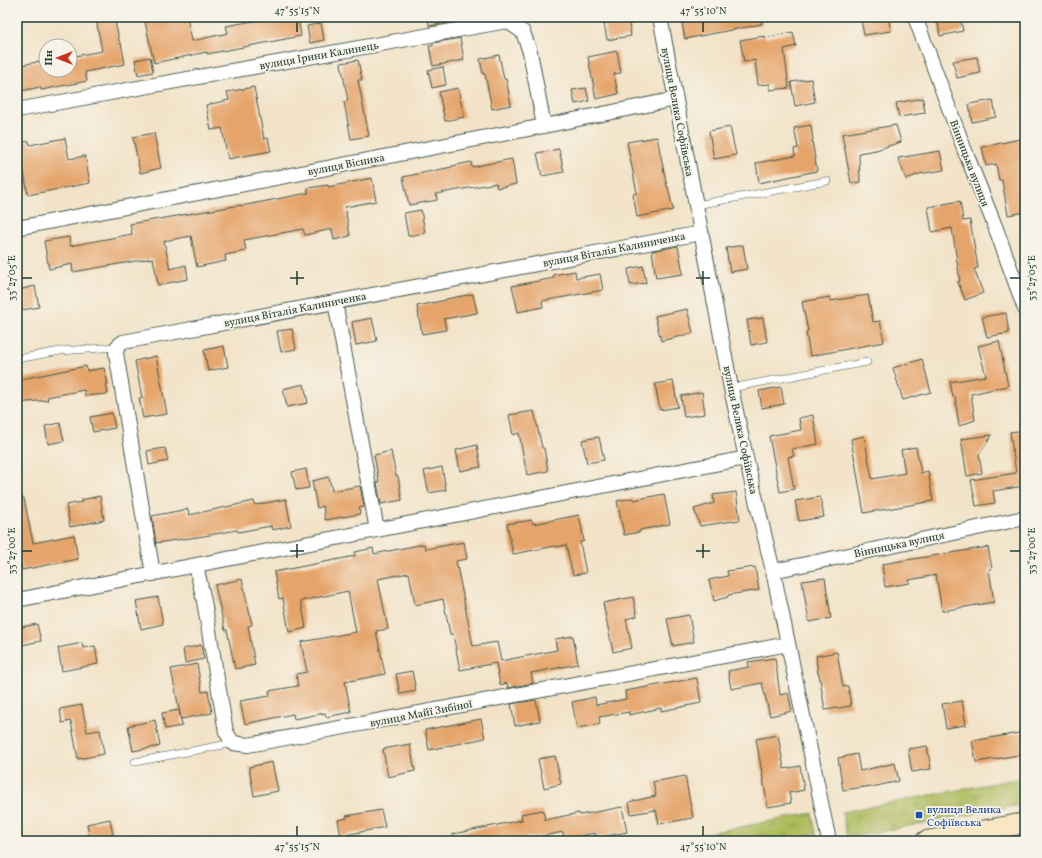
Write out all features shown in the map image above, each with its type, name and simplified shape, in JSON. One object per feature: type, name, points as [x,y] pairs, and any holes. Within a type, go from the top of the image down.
[{"type":"street","name":"вулиця Велика Софіївська","points":[[660,17],[731,388],[773,571],[829,841]]},
{"type":"street","name":"Вінницька вулиця","points":[[915,17],[1025,309]]},
{"type":"street","name":"вулиця Ірини Калинець","points":[[17,110],[507,21],[524,32],[530,52],[544,126]]},
{"type":"street","name":"вулиця Вісника","points":[[17,228],[676,99]]},
{"type":"street","name":"вулиця Віталія Калиниченка","points":[[117,347],[123,342],[701,233]]},
{"type":"street","points":[[335,302],[377,530]]},
{"type":"street","points":[[117,347],[116,353],[154,574]]},
{"type":"street","points":[[17,600],[746,458]]},
{"type":"street","name":"Вінницька вулиця","points":[[773,571],[1025,518]]},
{"type":"street","points":[[196,565],[204,601],[226,732],[233,743]]},
{"type":"street","name":"вулиця Майї Зибіної","points":[[233,743],[248,745],[256,744],[788,644]]},
{"type":"street","points":[[926,841],[1025,824]]},
{"type":"lane","points":[[696,205],[827,181]]},
{"type":"lane","points":[[17,359],[60,351],[117,347]]},
{"type":"lane","points":[[731,388],[867,362]]},
{"type":"lane","points":[[134,762],[233,743]]},
{"type":"green space","points":[[1025,777],[1025,804],[847,838],[842,812]]},
{"type":"green space","points":[[812,813],[817,838],[798,841],[667,841]]},
{"type":"building","points":[[114,17],[125,64],[85,72],[87,81],[41,90],[40,87],[17,92],[17,66],[38,62],[38,78],[78,78],[78,56],[102,51],[96,19]]},
{"type":"building","points":[[144,17],[187,17],[192,41],[228,33],[226,26],[275,17],[298,17],[301,36],[207,54],[207,52],[154,63]]},
{"type":"building","points":[[428,17],[456,17],[457,21],[429,26]]},
{"type":"building","points":[[603,17],[628,17],[631,36],[607,40]]},
{"type":"building","points":[[713,17],[761,17],[762,24],[685,39],[682,23]]},
{"type":"building","points":[[888,17],[891,31],[864,35],[861,20]]},
{"type":"building","points":[[937,17],[960,17],[963,31],[940,36]]},
{"type":"building","points":[[321,23],[324,40],[310,43],[307,26]]},
{"type":"building","points":[[793,32],[796,46],[784,49],[789,88],[770,90],[770,84],[758,85],[755,60],[744,62],[740,40],[765,36],[765,38]]},
{"type":"building","points":[[460,38],[464,60],[433,66],[429,46],[433,46],[433,43]]},
{"type":"building","points":[[617,51],[621,73],[614,74],[618,94],[596,99],[588,57]]},
{"type":"building","points":[[499,55],[504,79],[506,79],[511,105],[492,109],[485,74],[483,74],[480,59]]},
{"type":"building","points":[[150,57],[153,72],[138,75],[135,60]]},
{"type":"building","points":[[977,57],[980,73],[957,78],[953,61]]},
{"type":"building","points":[[358,60],[362,80],[358,80],[369,136],[351,139],[344,102],[348,101],[341,63]]},
{"type":"building","points":[[443,67],[446,85],[432,88],[428,70]]},
{"type":"building","points":[[811,79],[815,102],[795,106],[791,82]]},
{"type":"building","points":[[254,87],[264,139],[268,138],[271,151],[228,159],[222,128],[211,130],[206,105],[229,100],[227,92]]},
{"type":"building","points":[[458,88],[464,117],[445,121],[439,92]]},
{"type":"building","points":[[586,88],[589,101],[575,104],[572,90]]},
{"type":"building","points":[[923,98],[925,113],[899,117],[896,103]]},
{"type":"building","points":[[993,100],[996,117],[972,122],[969,104]]},
{"type":"building","points":[[811,125],[817,171],[759,183],[756,163],[795,156],[794,149],[798,148],[794,128]]},
{"type":"building","points":[[896,125],[901,142],[876,150],[859,153],[860,182],[851,183],[842,134]]},
{"type":"building","points":[[730,127],[736,155],[714,159],[709,131]]},
{"type":"building","points":[[154,133],[161,168],[140,173],[133,137]]},
{"type":"building","points":[[657,137],[673,210],[637,217],[633,194],[637,193],[627,142]]},
{"type":"building","points":[[65,138],[69,159],[85,156],[90,183],[28,195],[22,161],[17,162],[17,143],[29,141],[30,145]]},
{"type":"building","points":[[1025,138],[1025,159],[1022,160],[1025,175],[1025,212],[1008,215],[1002,180],[999,180],[996,164],[986,166],[982,147]]},
{"type":"building","points":[[559,149],[564,172],[542,176],[537,153]]},
{"type":"building","points":[[940,151],[944,170],[919,174],[906,179],[898,158]]},
{"type":"building","points":[[512,159],[516,184],[497,188],[496,183],[436,194],[437,200],[409,205],[403,177],[471,162],[472,167]]},
{"type":"building","points":[[372,178],[376,201],[345,207],[350,236],[334,240],[332,229],[305,235],[303,229],[244,240],[246,251],[225,255],[226,261],[197,267],[191,236],[164,241],[170,269],[186,265],[188,279],[158,285],[153,258],[73,272],[72,264],[49,269],[44,241],[69,237],[70,246],[132,234],[130,224],[241,206],[308,193],[308,188],[328,185],[328,187]]},
{"type":"building","points":[[960,201],[963,221],[970,220],[978,268],[974,269],[983,293],[965,300],[958,282],[960,281],[952,228],[932,232],[928,207]]},
{"type":"building","points":[[421,210],[425,233],[408,236],[404,213]]},
{"type":"building","points":[[743,245],[747,269],[730,272],[726,248]]},
{"type":"building","points":[[678,246],[683,274],[656,278],[652,251]]},
{"type":"building","points":[[643,266],[646,283],[630,285],[628,269]]},
{"type":"building","points":[[575,271],[576,278],[600,274],[603,290],[542,301],[543,307],[518,312],[512,286],[554,278],[553,275]]},
{"type":"building","points":[[35,286],[39,307],[22,310],[18,290]]},
{"type":"building","points":[[473,294],[477,313],[444,319],[446,330],[422,334],[417,306]]},
{"type":"building","points":[[868,295],[873,322],[880,321],[884,342],[810,356],[806,332],[808,331],[802,302],[830,297],[830,301]]},
{"type":"building","points":[[687,309],[693,333],[661,341],[655,316]]},
{"type":"building","points":[[1006,313],[1009,333],[987,337],[982,317]]},
{"type":"building","points":[[372,318],[377,341],[356,345],[352,322]]},
{"type":"building","points":[[763,318],[767,342],[751,345],[747,320]]},
{"type":"building","points":[[292,329],[296,349],[281,352],[277,331]]},
{"type":"building","points":[[999,341],[1008,386],[971,394],[975,420],[959,426],[955,396],[953,397],[950,382],[986,376],[978,346]]},
{"type":"building","points":[[224,346],[228,367],[208,371],[204,350]]},
{"type":"building","points":[[156,356],[167,414],[143,418],[139,398],[142,398],[135,361]]},
{"type":"building","points":[[922,359],[931,392],[903,400],[893,368]]},
{"type":"building","points":[[86,366],[87,371],[104,368],[108,384],[106,384],[108,394],[85,396],[84,390],[47,397],[48,400],[17,403],[17,380]]},
{"type":"building","points":[[673,381],[678,407],[660,410],[655,384]]},
{"type":"building","points":[[304,384],[308,403],[287,407],[283,389]]},
{"type":"building","points":[[781,387],[784,404],[762,408],[759,391]]},
{"type":"building","points":[[702,392],[705,414],[684,417],[681,396]]},
{"type":"building","points":[[534,411],[542,448],[544,448],[548,471],[527,475],[519,433],[513,435],[509,415]]},
{"type":"building","points":[[112,413],[115,428],[93,432],[90,417]]},
{"type":"building","points":[[813,415],[818,444],[792,449],[794,456],[788,457],[794,489],[780,492],[769,436],[801,430],[799,418]]},
{"type":"building","points":[[60,423],[64,441],[48,444],[45,426]]},
{"type":"building","points":[[1025,430],[1025,486],[993,491],[995,503],[976,506],[971,480],[1016,473],[1010,432]]},
{"type":"building","points":[[992,435],[979,455],[982,473],[967,476],[961,439]]},
{"type":"building","points":[[864,436],[872,479],[905,473],[901,450],[916,447],[921,473],[928,471],[933,501],[864,513],[851,439]]},
{"type":"building","points":[[599,437],[604,460],[587,463],[582,440]]},
{"type":"building","points":[[477,445],[481,467],[460,471],[456,450]]},
{"type":"building","points":[[165,448],[168,461],[149,465],[147,451]]},
{"type":"building","points":[[391,451],[396,476],[398,476],[402,500],[381,504],[374,455]]},
{"type":"building","points":[[442,467],[446,490],[429,493],[424,471]]},
{"type":"building","points":[[306,469],[309,488],[296,490],[292,472]]},
{"type":"building","points":[[329,477],[332,491],[360,486],[364,507],[359,508],[360,514],[325,520],[323,506],[317,508],[312,481]]},
{"type":"building","points":[[736,492],[740,520],[700,526],[694,509],[714,503],[713,495]]},
{"type":"building","points":[[664,494],[670,524],[624,535],[617,501],[633,498],[634,500]]},
{"type":"building","points":[[100,496],[104,520],[70,527],[66,505]]},
{"type":"building","points":[[820,497],[824,517],[799,521],[795,501]]},
{"type":"building","points":[[24,498],[33,543],[74,535],[78,559],[22,570],[17,545],[17,499]]},
{"type":"building","points":[[286,499],[291,526],[272,530],[271,526],[238,532],[237,530],[156,543],[152,516],[188,509],[189,515],[254,501],[255,505]]},
{"type":"building","points":[[579,515],[584,541],[580,542],[586,573],[573,575],[566,545],[513,554],[507,524],[532,520],[533,524]]},
{"type":"building","points":[[464,542],[467,559],[456,561],[473,646],[497,642],[501,661],[557,650],[555,639],[573,636],[578,664],[531,673],[533,683],[508,688],[507,683],[500,685],[496,663],[460,670],[453,634],[450,634],[443,599],[415,605],[409,573],[378,579],[388,629],[376,631],[385,674],[345,682],[351,712],[326,717],[325,713],[294,719],[293,714],[245,724],[240,701],[270,696],[269,691],[298,686],[296,674],[307,672],[301,642],[356,632],[348,591],[301,601],[306,628],[289,632],[283,598],[279,599],[274,572],[355,556],[355,552],[373,548],[374,554],[424,544],[426,549]]},
{"type":"building","points":[[988,547],[992,569],[989,569],[994,602],[942,611],[936,575],[909,580],[910,583],[885,587],[882,564]]},
{"type":"building","points":[[755,567],[759,590],[728,595],[728,597],[714,601],[709,580],[728,576],[727,571]]},
{"type":"building","points":[[825,578],[831,618],[809,622],[802,581]]},
{"type":"building","points":[[242,579],[252,625],[248,626],[255,665],[235,669],[227,630],[225,630],[215,585]]},
{"type":"building","points":[[158,597],[163,624],[141,629],[136,601]]},
{"type":"building","points":[[633,597],[637,616],[626,619],[632,648],[613,652],[603,603]]},
{"type":"building","points":[[689,615],[694,642],[673,646],[667,619]]},
{"type":"building","points":[[37,624],[41,641],[17,646],[17,628]]},
{"type":"building","points":[[82,643],[83,648],[95,646],[98,664],[62,671],[58,648]]},
{"type":"building","points":[[201,645],[204,659],[185,663],[183,649]]},
{"type":"building","points":[[837,652],[843,687],[848,686],[851,706],[825,710],[816,656]]},
{"type":"building","points":[[775,658],[780,695],[788,693],[792,711],[770,716],[762,683],[731,689],[728,671],[749,667],[748,662]]},
{"type":"building","points":[[197,664],[202,692],[208,691],[212,713],[181,719],[171,669]]},
{"type":"building","points":[[412,671],[416,691],[400,694],[396,674]]},
{"type":"building","points":[[697,678],[701,703],[661,711],[661,708],[629,715],[629,712],[599,717],[600,724],[577,728],[572,702],[595,697],[596,705],[626,699],[625,691]]},
{"type":"building","points":[[536,700],[540,721],[515,726],[511,704]]},
{"type":"building","points":[[962,701],[966,725],[946,728],[942,704]]},
{"type":"building","points":[[82,705],[87,732],[100,730],[104,754],[78,759],[71,721],[62,723],[60,709]]},
{"type":"building","points":[[179,710],[182,726],[165,729],[162,713]]},
{"type":"building","points":[[481,719],[485,738],[429,750],[425,730]]},
{"type":"building","points":[[155,720],[160,746],[133,751],[128,726]]},
{"type":"building","points":[[1025,732],[1025,754],[976,762],[972,741]]},
{"type":"building","points":[[778,735],[784,769],[800,766],[804,790],[789,793],[791,803],[768,807],[756,739]]},
{"type":"building","points":[[410,744],[415,771],[388,777],[383,749]]},
{"type":"building","points":[[927,746],[931,769],[912,772],[908,749]]},
{"type":"building","points":[[857,754],[860,771],[895,763],[899,781],[872,787],[843,790],[838,758]]},
{"type":"building","points":[[555,756],[561,784],[544,788],[538,759]]},
{"type":"building","points":[[272,762],[278,791],[254,796],[249,767]]},
{"type":"building","points":[[685,776],[693,818],[659,824],[656,810],[631,814],[629,802],[656,796],[653,782]]},
{"type":"building","points":[[622,807],[627,832],[596,838],[595,833],[564,839],[563,832],[512,841],[454,841],[453,834],[522,820],[521,814],[543,810],[545,820],[579,813],[580,815]]},
{"type":"building","points":[[381,810],[385,827],[341,836],[338,820],[347,818],[346,816]]},
{"type":"building","points":[[110,819],[114,841],[90,841],[87,824]]},
{"type":"place","name":"вулиця Велика Софіївська","points":[[919,815]]}]
